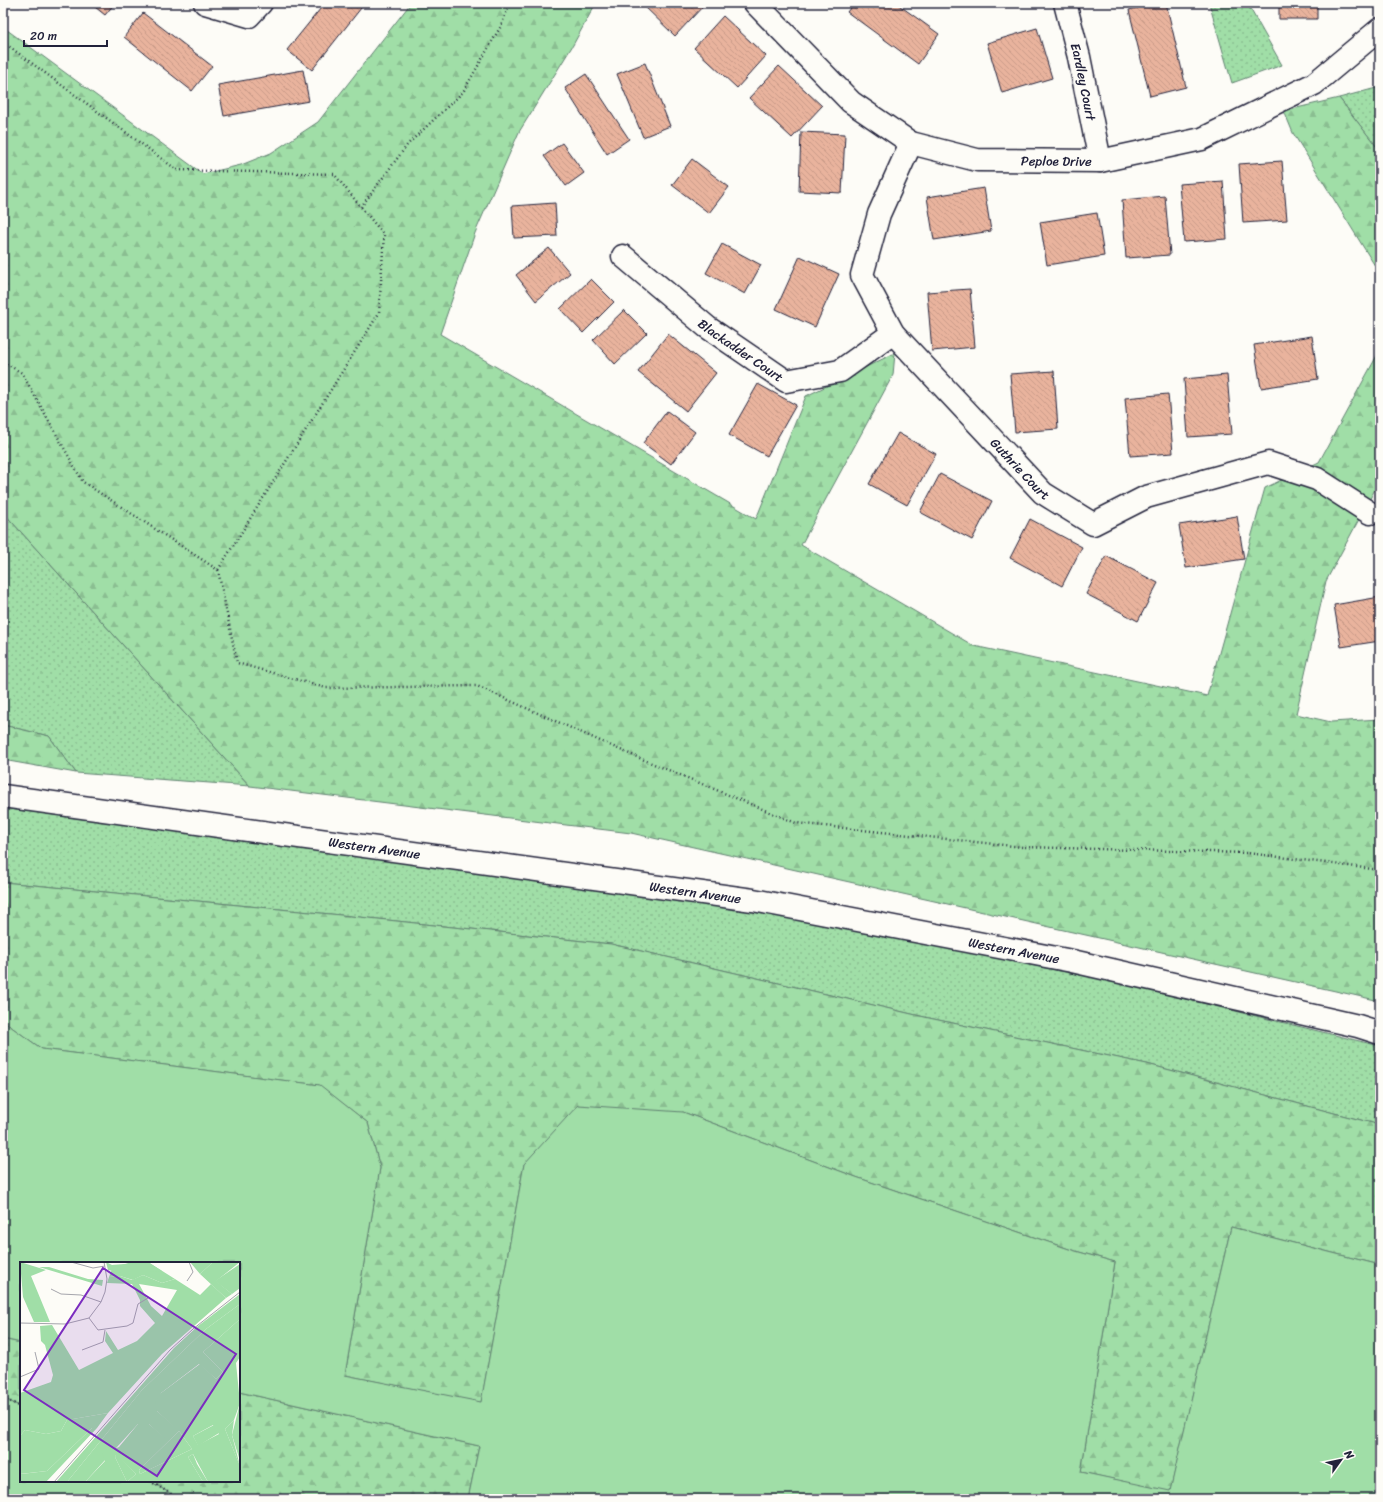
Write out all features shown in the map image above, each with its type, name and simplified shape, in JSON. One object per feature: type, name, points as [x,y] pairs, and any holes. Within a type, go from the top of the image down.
[{"type":"street","points":[[206,3],[249,16],[261,3]]},
{"type":"street","name":"Peploe Drive","points":[[755,3],[851,102],[911,143],[977,160],[1100,161],[1202,139],[1314,84],[1380,29]]},
{"type":"street","name":"Eardley Court","points":[[1065,3],[1079,57],[1100,161]]},
{"type":"street","name":"Guthrie Court","points":[[911,143],[879,214],[862,275],[893,333],[1043,494],[1093,524],[1146,497],[1268,463],[1317,479],[1370,513]]},
{"type":"street","name":"Blackadder Court","points":[[623,256],[707,327],[786,381],[840,371],[893,333]]},
{"type":"street","name":"Western Avenue","points":[[3,796],[753,900],[1072,961],[1358,1026],[1380,1033]]},
{"type":"path","points":[[361,207],[408,144],[463,92],[501,26],[510,3]]},
{"type":"path","points":[[3,42],[177,170],[334,174],[384,235],[379,314],[218,570],[237,663],[326,688],[476,686],[625,752],[796,823],[1023,847],[1248,853],[1380,870]]},
{"type":"path","points":[[3,362],[22,373],[83,482],[218,570]]},
{"type":"path","points":[[3,1398],[20,1406]]},
{"type":"path","points":[[152,1482],[179,1499]]},
{"type":"green space","points":[[411,3],[596,3],[573,45],[519,132],[475,233],[440,334],[756,519],[806,396],[895,353],[893,375],[801,545],[974,646],[1207,696],[1265,488],[1319,462],[1380,350],[1380,480],[1326,581],[1296,714],[1331,722],[1380,719],[1380,1001],[631,833],[250,786],[3,512],[3,27],[203,174],[241,165],[271,153],[318,122]]},
{"type":"green space","points":[[1209,3],[1247,3],[1282,65],[1232,83]]},
{"type":"green space","points":[[1380,87],[1380,151],[1339,98]]},
{"type":"green space","points":[[1339,98],[1380,151],[1380,274],[1293,133],[1284,111]]},
{"type":"green space","points":[[3,512],[250,786],[76,773],[49,736],[3,725]]},
{"type":"green space","points":[[3,725],[49,736],[76,773],[3,760]]},
{"type":"green space","points":[[3,808],[748,909],[1111,981],[1380,1046],[1380,1125],[1147,1064],[929,1018],[611,944],[341,915],[3,882]]},
{"type":"green space","points":[[3,882],[341,915],[611,944],[929,1018],[1147,1064],[1380,1125],[1380,1265],[1231,1227],[1170,1492],[1081,1472],[1115,1262],[1072,1250],[856,1177],[683,1112],[524,1164],[481,1403],[345,1375],[380,1168],[368,1123],[319,1085],[42,1049],[3,1021]]},
{"type":"green space","points":[[3,1021],[42,1049],[320,1085],[368,1123],[380,1168],[345,1375],[481,1402],[524,1164],[578,1105],[683,1112],[856,1177],[1072,1250],[1115,1262],[1081,1472],[1170,1491],[1231,1227],[1380,1265],[1380,1499],[468,1499],[479,1446],[240,1392],[240,1262],[20,1262],[20,1343],[3,1339]]},
{"type":"green space","points":[[3,1339],[20,1343],[20,1406],[3,1398]]},
{"type":"green space","points":[[240,1392],[479,1446],[468,1499],[179,1499],[152,1482],[240,1482]]},
{"type":"green space","points":[[3,1398],[20,1406],[20,1482],[152,1482],[179,1499],[3,1499]]},
{"type":"building","points":[[90,3],[115,3],[105,15]]},
{"type":"building","points":[[325,3],[365,3],[312,70],[287,50]]},
{"type":"building","points":[[641,3],[704,3],[705,4],[675,36]]},
{"type":"building","points":[[854,3],[896,3],[939,34],[918,64],[847,12]]},
{"type":"building","points":[[1158,3],[1166,3],[1186,87],[1150,96],[1129,10]]},
{"type":"building","points":[[1279,3],[1317,3],[1317,19],[1279,19]]},
{"type":"building","points":[[143,13],[212,66],[192,91],[124,37]]},
{"type":"building","points":[[723,16],[766,56],[737,88],[694,48]]},
{"type":"building","points":[[1037,28],[1052,78],[1002,93],[987,43]]},
{"type":"building","points":[[645,63],[670,126],[643,137],[617,74]]},
{"type":"building","points":[[779,66],[822,106],[792,138],[749,98]]},
{"type":"building","points":[[303,70],[309,101],[224,116],[218,85]]},
{"type":"building","points":[[586,74],[629,139],[607,154],[565,88]]},
{"type":"building","points":[[801,132],[845,134],[842,193],[799,191]]},
{"type":"building","points":[[562,143],[584,173],[566,186],[544,156]]},
{"type":"building","points":[[692,159],[729,187],[709,213],[672,185]]},
{"type":"building","points":[[1282,161],[1287,220],[1243,223],[1239,164]]},
{"type":"building","points":[[1223,181],[1227,239],[1184,242],[1179,184]]},
{"type":"building","points":[[984,188],[991,231],[934,240],[927,197]]},
{"type":"building","points":[[1165,196],[1170,255],[1126,258],[1122,200]]},
{"type":"building","points":[[555,203],[557,236],[514,238],[512,206]]},
{"type":"building","points":[[1097,213],[1104,256],[1047,265],[1040,222]]},
{"type":"building","points":[[722,244],[761,265],[745,294],[706,273]]},
{"type":"building","points":[[549,248],[570,273],[536,301],[516,275]]},
{"type":"building","points":[[800,256],[839,274],[815,327],[776,309]]},
{"type":"building","points":[[591,279],[614,302],[583,333],[560,309]]},
{"type":"building","points":[[970,289],[975,347],[932,351],[927,292]]},
{"type":"building","points":[[624,310],[647,333],[615,364],[593,340]]},
{"type":"building","points":[[668,334],[716,373],[686,411],[638,372]]},
{"type":"building","points":[[1312,336],[1318,379],[1261,388],[1254,345]]},
{"type":"building","points":[[1054,371],[1058,429],[1015,432],[1010,374]]},
{"type":"building","points":[[1227,375],[1232,434],[1188,437],[1184,379]]},
{"type":"building","points":[[758,384],[796,405],[767,456],[729,435]]},
{"type":"building","points":[[1168,394],[1173,453],[1130,456],[1125,398]]},
{"type":"building","points":[[667,411],[695,432],[671,464],[643,443]]},
{"type":"building","points":[[898,433],[936,454],[907,505],[869,484]]},
{"type":"building","points":[[940,474],[992,501],[972,540],[920,512]]},
{"type":"building","points":[[1237,516],[1244,559],[1186,568],[1179,525]]},
{"type":"building","points":[[1030,519],[1082,547],[1062,586],[1010,558]]},
{"type":"building","points":[[1106,556],[1158,583],[1138,621],[1086,594]]},
{"type":"building","points":[[1380,597],[1380,641],[1341,647],[1334,605]]}]
